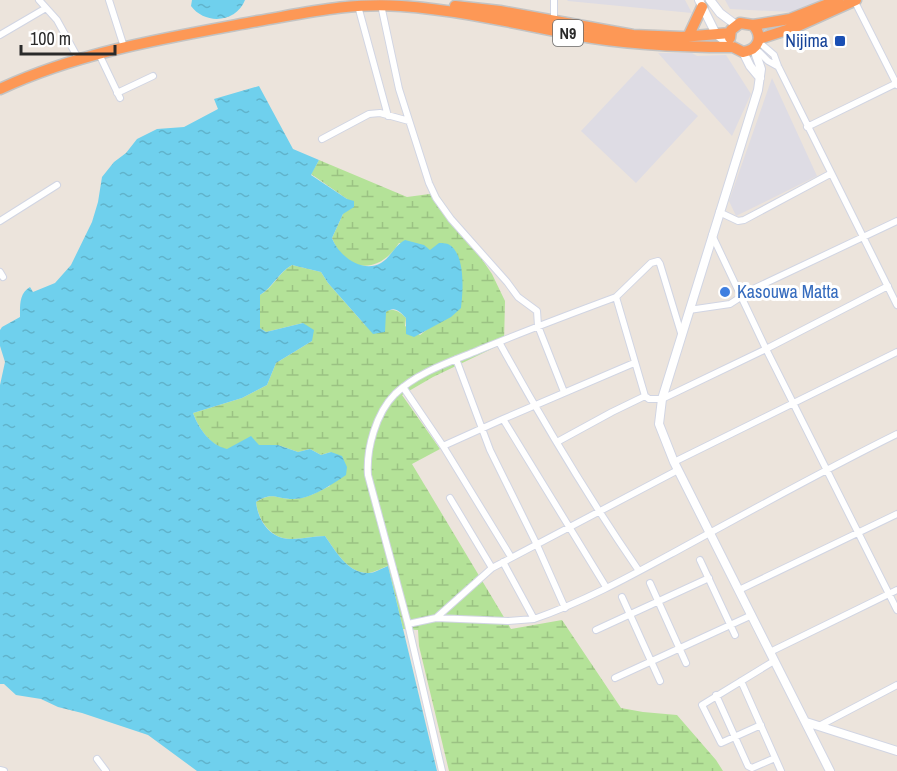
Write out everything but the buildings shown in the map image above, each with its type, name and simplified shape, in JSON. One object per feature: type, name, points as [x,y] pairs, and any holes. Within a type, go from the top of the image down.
[{"type":"highway","name":"N9","points":[[1,87],[124,47],[244,24],[358,6],[421,4],[553,26],[633,35],[688,37],[716,34],[733,29],[745,22],[753,25],[804,15],[838,0]]},
{"type":"highway","name":"N9","points":[[553,26],[576,35],[653,46],[750,46],[855,0]]},
{"type":"highway","points":[[688,37],[704,2]]},
{"type":"highway","points":[[733,29],[730,41],[750,46],[758,31],[753,25]]},
{"type":"street","points":[[39,0],[57,20],[79,60]]},
{"type":"street","points":[[109,0],[124,47]]},
{"type":"street","points":[[553,26],[554,0]]},
{"type":"street","points":[[807,127],[897,84],[855,0]]},
{"type":"street","points":[[704,2],[720,13],[733,29]]},
{"type":"street","points":[[704,2],[716,34],[750,46],[778,66],[897,305]]},
{"type":"street","points":[[381,5],[393,66],[429,183],[442,207],[518,297],[537,312],[538,326],[564,392]]},
{"type":"street","points":[[358,6],[388,116]]},
{"type":"street","points":[[0,35],[46,8]]},
{"type":"street","points":[[750,46],[750,66],[760,78],[758,90],[681,333],[662,399],[659,424],[676,466],[830,771]]},
{"type":"street","points":[[99,54],[119,95],[153,76]]},
{"type":"street","points":[[322,139],[369,114],[375,113],[409,121]]},
{"type":"street","points":[[719,212],[738,221],[744,220],[830,174]]},
{"type":"street","points":[[1,218],[57,185]]},
{"type":"street","points":[[689,310],[722,306],[897,221]]},
{"type":"street","points":[[712,236],[897,610]]},
{"type":"street","points":[[442,771],[408,624],[368,475],[370,444],[382,414],[393,396],[424,373],[616,297],[651,263],[657,261],[660,264],[681,333]]},
{"type":"street","points":[[616,297],[645,396],[649,399],[662,399],[888,286]]},
{"type":"street","points":[[499,342],[534,406],[598,511],[639,571]]},
{"type":"street","points":[[436,618],[492,568],[511,557],[676,466],[897,352]]},
{"type":"street","points":[[456,359],[494,459],[537,544],[565,608]]},
{"type":"street","points":[[443,446],[634,363]]},
{"type":"street","points":[[403,387],[443,446],[511,557]]},
{"type":"street","points":[[557,442],[612,411],[645,396]]},
{"type":"street","points":[[502,420],[606,587]]},
{"type":"street","points":[[408,624],[436,618],[508,621],[534,619],[565,608],[897,434]]},
{"type":"street","points":[[450,498],[492,568]]},
{"type":"street","points":[[740,590],[897,514]]},
{"type":"street","points":[[700,560],[735,635]]},
{"type":"street","points":[[503,562],[534,619]]},
{"type":"street","points":[[596,630],[709,578]]},
{"type":"street","points":[[650,583],[686,663]]},
{"type":"street","points":[[761,725],[723,743],[719,742],[702,707],[703,703],[741,681],[772,657],[897,590]]},
{"type":"street","points":[[622,597],[660,681]]},
{"type":"street","points":[[615,678],[752,615]]},
{"type":"street","points":[[741,681],[781,771]]},
{"type":"street","points":[[818,726],[897,685]]},
{"type":"street","points":[[716,695],[750,767],[775,758]]},
{"type":"street","points":[[806,722],[897,751]]},
{"type":"street","points":[[97,759],[106,771]]},
{"type":"street","points":[[0,770],[4,771]]},
{"type":"shaded area","points":[[685,0],[692,13],[568,1]]},
{"type":"shaded area","points":[[725,0],[824,0],[791,12],[730,9]]},
{"type":"shaded area","points":[[658,53],[692,53],[697,56],[726,55],[751,94],[732,136]]},
{"type":"shaded area","points":[[642,66],[698,116],[636,183],[581,131]]},
{"type":"shaded area","points":[[772,78],[817,176],[736,216],[729,201]]},
{"type":"green space","points":[[319,160],[407,197],[437,193],[492,274],[505,301],[504,343],[433,377],[402,395],[440,449],[412,464],[511,629],[562,620],[621,708],[677,715],[723,771],[449,771],[419,646],[418,630],[403,629],[388,566],[369,573],[355,570],[343,560],[325,536],[296,539],[278,536],[267,528],[257,509],[256,502],[267,497],[298,499],[330,486],[331,452],[321,455],[310,449],[298,452],[278,445],[237,445],[227,450],[210,440],[198,425],[193,413],[242,398],[267,385],[276,363],[312,341],[303,323],[266,332],[260,328],[260,295],[292,265],[321,272],[365,325],[390,310],[406,318],[405,326],[420,335],[429,328],[430,250],[399,243],[382,261],[372,265],[363,266],[345,258],[332,238],[347,199],[311,174]]},
{"type":"water","points":[[192,0],[245,0],[235,13],[228,17],[212,19],[197,12],[191,6]]},
{"type":"water","points":[[259,86],[293,149],[319,160],[311,175],[347,199],[354,201],[354,207],[343,214],[332,238],[345,256],[359,264],[374,266],[381,263],[405,240],[424,245],[430,250],[439,243],[448,244],[454,249],[461,264],[463,283],[461,308],[451,317],[414,337],[406,334],[406,318],[394,309],[386,312],[385,332],[373,334],[321,272],[292,265],[260,295],[260,328],[266,332],[303,323],[314,330],[312,341],[276,363],[267,385],[242,398],[193,413],[206,436],[215,444],[227,449],[251,436],[259,445],[278,445],[298,452],[310,449],[321,455],[331,452],[342,456],[347,467],[346,475],[334,483],[314,494],[300,498],[266,497],[256,502],[257,509],[267,528],[278,536],[292,539],[325,536],[343,560],[355,570],[371,573],[388,566],[437,771],[197,771],[148,735],[58,707],[41,699],[16,695],[4,684],[0,684],[0,385],[5,362],[0,346],[0,330],[20,317],[21,300],[26,290],[30,287],[33,292],[55,283],[71,265],[92,222],[102,177],[137,139],[157,129],[184,127],[218,109],[214,99]]},
{"type":"place","name":"Nijima","points":[[840,41]]},
{"type":"place","name":"Kasouwa Matta","points":[[725,292]]}]
